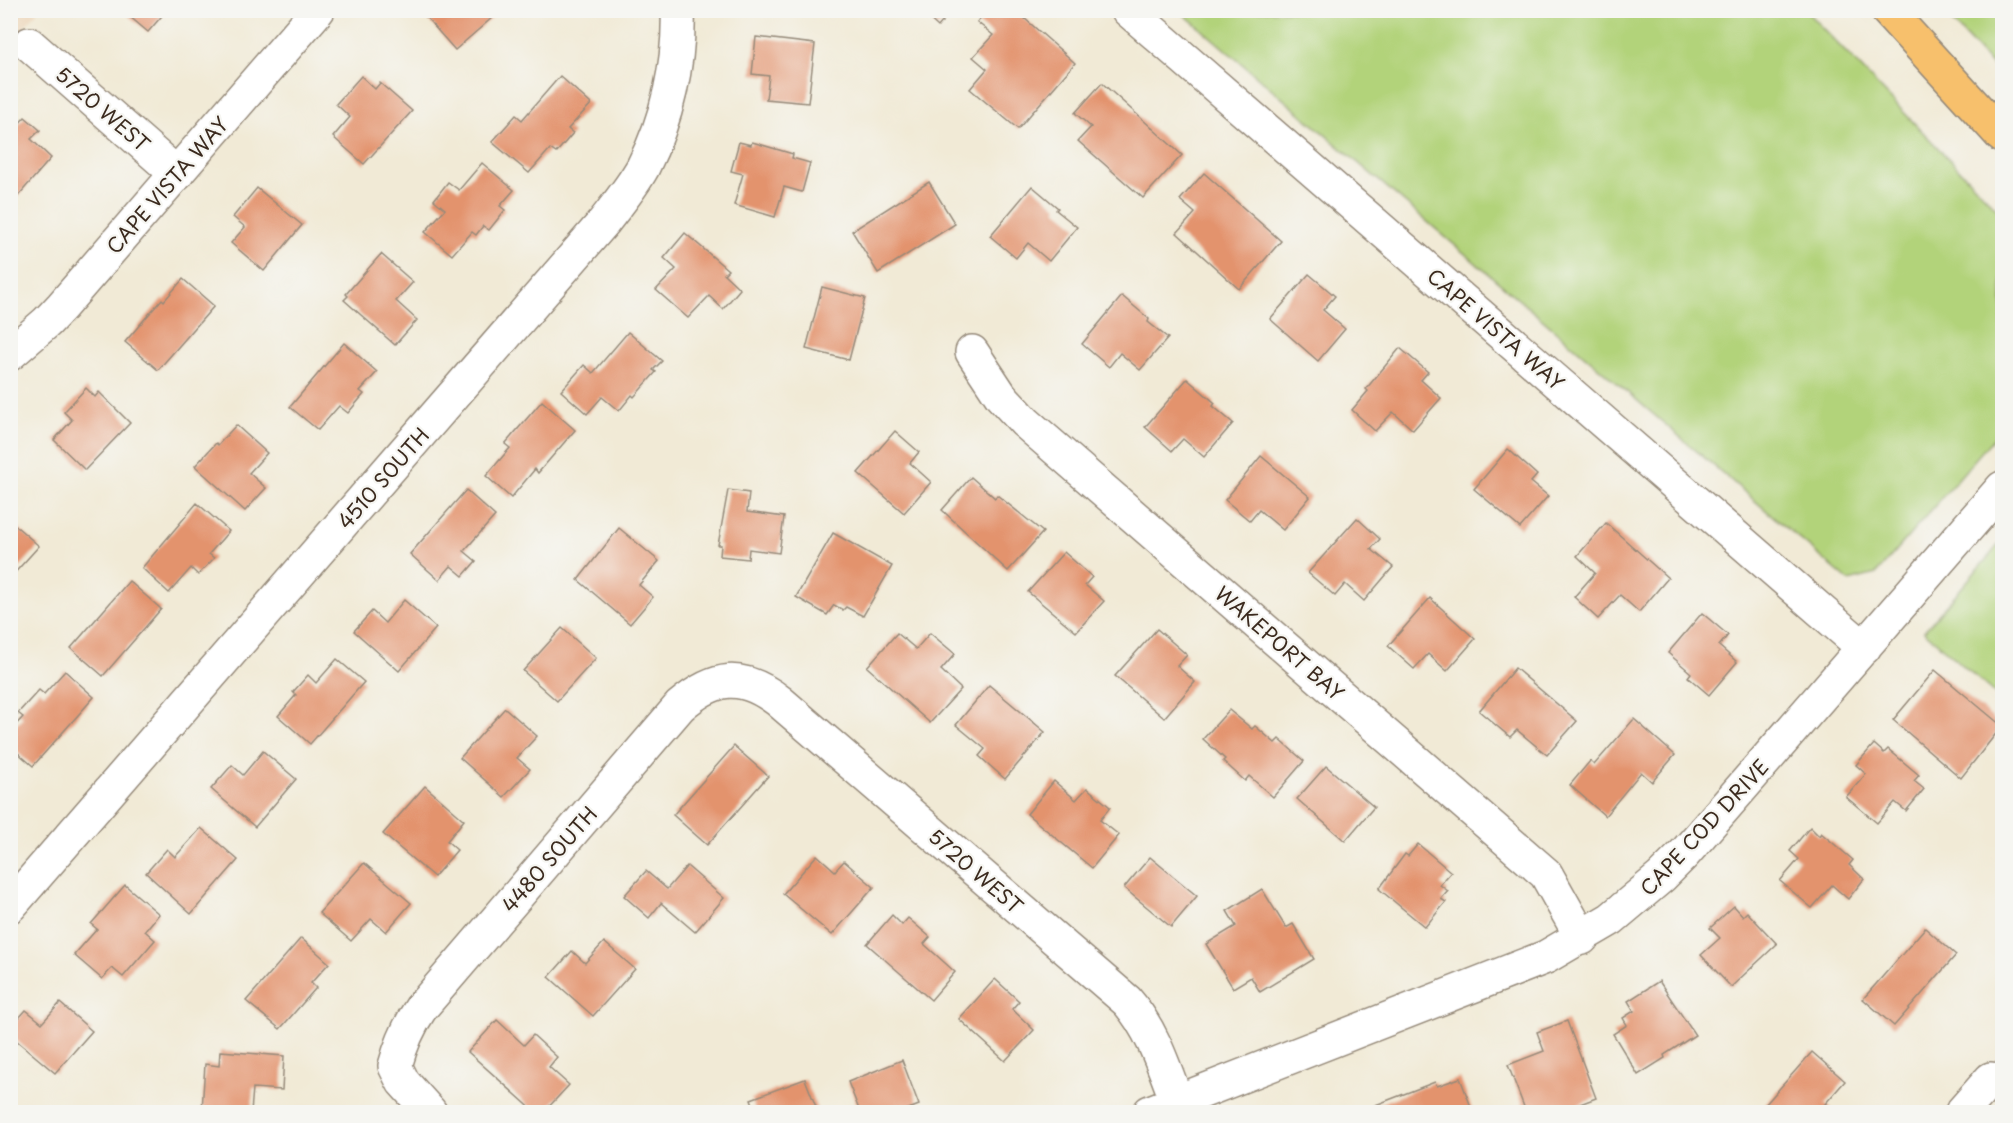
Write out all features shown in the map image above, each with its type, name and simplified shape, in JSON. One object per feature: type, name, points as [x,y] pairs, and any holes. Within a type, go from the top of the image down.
[{"type":"highway","points":[[1887,10],[2002,136]]},
{"type":"street","name":"CAPE VISTA WAY","points":[[10,354],[47,322],[318,10]]},
{"type":"street","name":"4510 SOUTH","points":[[10,906],[603,224],[625,195],[643,167],[669,99],[675,63],[678,10]]},
{"type":"street","name":"CAPE VISTA WAY","points":[[1128,10],[1864,648]]},
{"type":"street","name":"5720 WEST","points":[[29,44],[177,174]]},
{"type":"street","name":"WAKEPORT BAY","points":[[972,352],[1001,396],[1025,422],[1546,874],[1582,938]]},
{"type":"street","name":"CAPE COD DRIVE","points":[[1169,1109],[1514,971],[1582,938],[1611,919],[1662,877],[2002,488]]},
{"type":"street","name":"5720 WEST","points":[[732,680],[757,686],[779,701],[1127,1001],[1147,1028],[1162,1061],[1169,1109]]},
{"type":"street","name":"4480 SOUTH","points":[[430,1113],[403,1083],[395,1066],[405,1035],[422,1008],[680,706],[704,687],[732,680]]},
{"type":"street","points":[[1962,1113],[1991,1078]]},
{"type":"shaded area","points":[[11,11],[38,11],[11,42]]},
{"type":"green space","points":[[1180,11],[1806,11],[2002,214],[2002,416],[1997,434],[1876,574],[1849,581]]},
{"type":"green space","points":[[1942,11],[2002,11],[2002,76]]},
{"type":"green space","points":[[2002,541],[2002,700],[1924,631]]},
{"type":"building","points":[[122,10],[167,10],[148,32]]},
{"type":"building","points":[[432,10],[501,10],[455,50],[425,16]]},
{"type":"building","points":[[920,10],[952,10],[938,27]]},
{"type":"building","points":[[987,10],[1015,10],[1075,63],[1018,129],[970,89],[987,69],[973,57],[993,35],[977,22]]},
{"type":"building","points":[[756,37],[815,44],[808,103],[766,99],[769,76],[752,74]]},
{"type":"building","points":[[361,76],[375,89],[380,83],[412,111],[364,164],[333,137],[350,117],[336,104]]},
{"type":"building","points":[[560,76],[591,104],[568,129],[573,133],[556,153],[550,149],[529,173],[492,142],[516,115],[522,120]]},
{"type":"building","points":[[1102,83],[1182,155],[1143,198],[1078,141],[1091,127],[1075,113]]},
{"type":"building","points":[[25,117],[40,130],[31,139],[51,158],[18,196],[10,189],[10,126],[14,129]]},
{"type":"building","points":[[739,142],[751,145],[752,142],[793,154],[792,158],[810,163],[802,192],[784,187],[775,217],[734,205],[743,174],[731,171]]},
{"type":"building","points":[[482,163],[514,190],[500,206],[505,210],[489,230],[483,226],[476,235],[472,232],[452,255],[425,232],[445,209],[434,200],[448,182],[459,190]]},
{"type":"building","points":[[1204,173],[1281,241],[1239,289],[1177,233],[1195,213],[1180,200]]},
{"type":"building","points":[[929,182],[955,224],[878,273],[852,231]]},
{"type":"building","points":[[1032,186],[1077,227],[1049,261],[1028,243],[1016,258],[990,236]]},
{"type":"building","points":[[257,188],[302,225],[264,271],[231,243],[245,227],[233,217]]},
{"type":"building","points":[[685,233],[728,270],[724,274],[740,289],[723,309],[709,296],[688,318],[656,290],[676,269],[664,258]]},
{"type":"building","points":[[381,254],[413,282],[396,301],[417,320],[395,345],[344,300],[348,296],[346,294]]},
{"type":"building","points":[[1309,274],[1335,296],[1323,310],[1345,329],[1318,361],[1270,319]]},
{"type":"building","points":[[183,279],[214,306],[158,370],[125,342],[162,299],[164,301]]},
{"type":"building","points":[[822,287],[865,298],[849,360],[806,349]]},
{"type":"building","points":[[1122,296],[1168,338],[1140,370],[1120,353],[1109,367],[1082,344]]},
{"type":"building","points":[[628,332],[662,361],[653,370],[656,372],[619,411],[602,397],[587,414],[561,391],[584,365],[593,373]]},
{"type":"building","points":[[344,343],[377,372],[360,391],[364,394],[348,413],[339,406],[318,430],[290,407]]},
{"type":"building","points":[[1400,348],[1428,372],[1421,380],[1441,398],[1413,430],[1393,412],[1375,431],[1352,410]]},
{"type":"building","points":[[1187,379],[1215,403],[1213,406],[1233,423],[1204,457],[1183,439],[1172,451],[1145,427]]},
{"type":"building","points":[[86,388],[95,397],[99,392],[130,423],[85,470],[54,440],[72,420],[64,412]]},
{"type":"building","points":[[542,401],[575,430],[538,473],[535,469],[511,498],[486,476],[510,448],[505,444]]},
{"type":"building","points":[[236,425],[267,453],[249,473],[266,488],[245,511],[195,466]]},
{"type":"building","points":[[895,431],[919,452],[910,463],[931,482],[904,513],[858,473]]},
{"type":"building","points":[[1508,449],[1537,475],[1531,482],[1548,496],[1520,528],[1474,489]]},
{"type":"building","points":[[1261,456],[1310,497],[1283,530],[1259,510],[1250,521],[1225,500]]},
{"type":"building","points":[[971,477],[995,498],[997,495],[1043,532],[1008,571],[942,510]]},
{"type":"building","points":[[466,490],[495,516],[464,551],[476,561],[463,576],[451,566],[439,580],[410,554]]},
{"type":"building","points":[[728,490],[749,493],[747,512],[784,517],[779,553],[749,549],[748,559],[720,556],[721,545],[718,545]]},
{"type":"building","points":[[197,503],[229,531],[209,554],[214,558],[198,575],[191,568],[169,593],[142,568]]},
{"type":"building","points":[[1357,518],[1380,539],[1371,549],[1393,567],[1364,601],[1345,584],[1335,596],[1308,573]]},
{"type":"building","points":[[10,521],[39,546],[10,578]]},
{"type":"building","points":[[1606,523],[1668,578],[1639,612],[1620,595],[1598,619],[1574,597],[1595,573],[1577,556]]},
{"type":"building","points":[[619,528],[659,561],[639,585],[653,597],[630,624],[578,580]]},
{"type":"building","points":[[833,533],[892,566],[863,616],[846,607],[843,610],[834,605],[827,615],[796,597]]},
{"type":"building","points":[[1064,552],[1092,577],[1085,585],[1104,601],[1076,632],[1028,592]]},
{"type":"building","points":[[129,581],[161,609],[103,676],[71,648]]},
{"type":"building","points":[[1430,598],[1475,639],[1447,671],[1428,654],[1414,669],[1388,646]]},
{"type":"building","points":[[404,600],[436,628],[399,671],[354,631],[372,611],[385,623]]},
{"type":"building","points":[[1702,613],[1728,635],[1719,646],[1737,662],[1709,695],[1688,677],[1691,673],[1668,653]]},
{"type":"building","points":[[562,628],[596,658],[557,701],[523,671]]},
{"type":"building","points":[[1157,629],[1187,655],[1177,666],[1195,682],[1164,718],[1115,676]]},
{"type":"building","points":[[897,633],[916,649],[930,633],[955,654],[941,670],[961,689],[930,723],[867,667]]},
{"type":"building","points":[[337,659],[364,682],[310,744],[278,716],[296,695],[293,692],[308,675],[316,683]]},
{"type":"building","points":[[1515,668],[1577,721],[1547,755],[1517,730],[1510,737],[1479,711]]},
{"type":"building","points":[[1935,670],[2002,726],[1961,778],[1893,720]]},
{"type":"building","points":[[65,671],[94,697],[33,766],[10,746],[10,731],[23,717],[18,713],[39,690],[44,694]]},
{"type":"building","points":[[989,685],[1045,732],[1005,779],[979,756],[985,749],[956,725]]},
{"type":"building","points":[[505,708],[537,736],[517,758],[530,769],[504,797],[460,758]]},
{"type":"building","points":[[1229,710],[1252,729],[1255,726],[1275,743],[1279,739],[1304,761],[1273,797],[1249,776],[1245,781],[1203,739]]},
{"type":"building","points":[[1634,719],[1675,755],[1652,782],[1641,772],[1605,816],[1570,785],[1590,761],[1594,765]]},
{"type":"building","points":[[1874,744],[1884,753],[1888,749],[1919,775],[1914,781],[1924,789],[1906,811],[1895,802],[1877,823],[1846,797],[1866,774],[1856,765]]},
{"type":"building","points":[[734,746],[768,776],[707,845],[673,815]]},
{"type":"building","points":[[263,751],[296,779],[255,827],[211,789],[232,765],[243,775]]},
{"type":"building","points":[[1326,766],[1374,807],[1345,841],[1297,799]]},
{"type":"building","points":[[1054,781],[1076,800],[1087,788],[1110,807],[1100,820],[1119,835],[1092,868],[1027,814]]},
{"type":"building","points":[[425,786],[464,820],[447,841],[457,850],[434,877],[383,834]]},
{"type":"building","points":[[1810,827],[1819,836],[1821,833],[1853,860],[1849,865],[1864,879],[1848,899],[1832,885],[1812,908],[1780,881],[1799,859],[1790,851]]},
{"type":"building","points":[[201,828],[238,860],[191,914],[146,873],[167,849],[175,857]]},
{"type":"building","points":[[1418,844],[1451,872],[1440,885],[1448,891],[1441,899],[1446,902],[1425,927],[1379,889],[1405,854],[1408,856]]},
{"type":"building","points":[[817,855],[835,871],[844,861],[874,887],[832,935],[783,894]]},
{"type":"building","points":[[1150,857],[1197,896],[1171,927],[1124,888]]},
{"type":"building","points":[[364,863],[411,903],[386,932],[371,919],[351,941],[319,913]]},
{"type":"building","points":[[687,866],[724,898],[695,932],[661,903],[649,918],[624,896],[646,871],[667,889]]},
{"type":"building","points":[[125,885],[159,914],[145,931],[155,940],[123,977],[112,968],[102,979],[74,955],[97,929],[91,924]]},
{"type":"building","points":[[1262,889],[1286,928],[1293,924],[1314,959],[1260,992],[1251,977],[1233,988],[1206,944],[1236,926],[1227,911]]},
{"type":"building","points":[[1734,906],[1743,916],[1747,912],[1777,944],[1731,987],[1701,955],[1720,938],[1710,928]]},
{"type":"building","points":[[892,915],[902,925],[908,918],[930,937],[924,944],[955,972],[931,1000],[867,944]]},
{"type":"building","points":[[1925,928],[1956,955],[1894,1026],[1863,999]]},
{"type":"building","points":[[301,938],[329,963],[311,983],[316,988],[280,1029],[246,1001]]},
{"type":"building","points":[[604,942],[635,969],[593,1016],[549,977],[572,951],[585,963]]},
{"type":"building","points":[[995,979],[1019,1001],[1012,1009],[1034,1030],[1005,1061],[959,1019]]},
{"type":"building","points":[[1659,981],[1695,1035],[1638,1075],[1613,1034],[1627,1025],[1623,1018],[1634,1011],[1628,1001]]},
{"type":"building","points":[[60,1003],[92,1031],[55,1073],[10,1035],[10,1028],[26,1010],[42,1023]]},
{"type":"building","points":[[497,1020],[524,1045],[533,1035],[557,1057],[549,1067],[569,1085],[544,1112],[535,1112],[468,1052]]},
{"type":"building","points":[[1567,1021],[1596,1098],[1559,1112],[1526,1112],[1508,1065],[1544,1051],[1537,1032]]},
{"type":"building","points":[[220,1051],[284,1056],[282,1090],[253,1088],[251,1112],[202,1110],[205,1064],[219,1066]]},
{"type":"building","points":[[1812,1052],[1845,1081],[1825,1104],[1835,1112],[1773,1112],[1765,1105]]},
{"type":"building","points":[[902,1060],[919,1105],[901,1112],[860,1112],[848,1082]]},
{"type":"building","points":[[1460,1078],[1473,1112],[1375,1112],[1373,1106],[1435,1082],[1437,1086]]},
{"type":"building","points":[[805,1079],[818,1112],[756,1112],[751,1099]]}]
